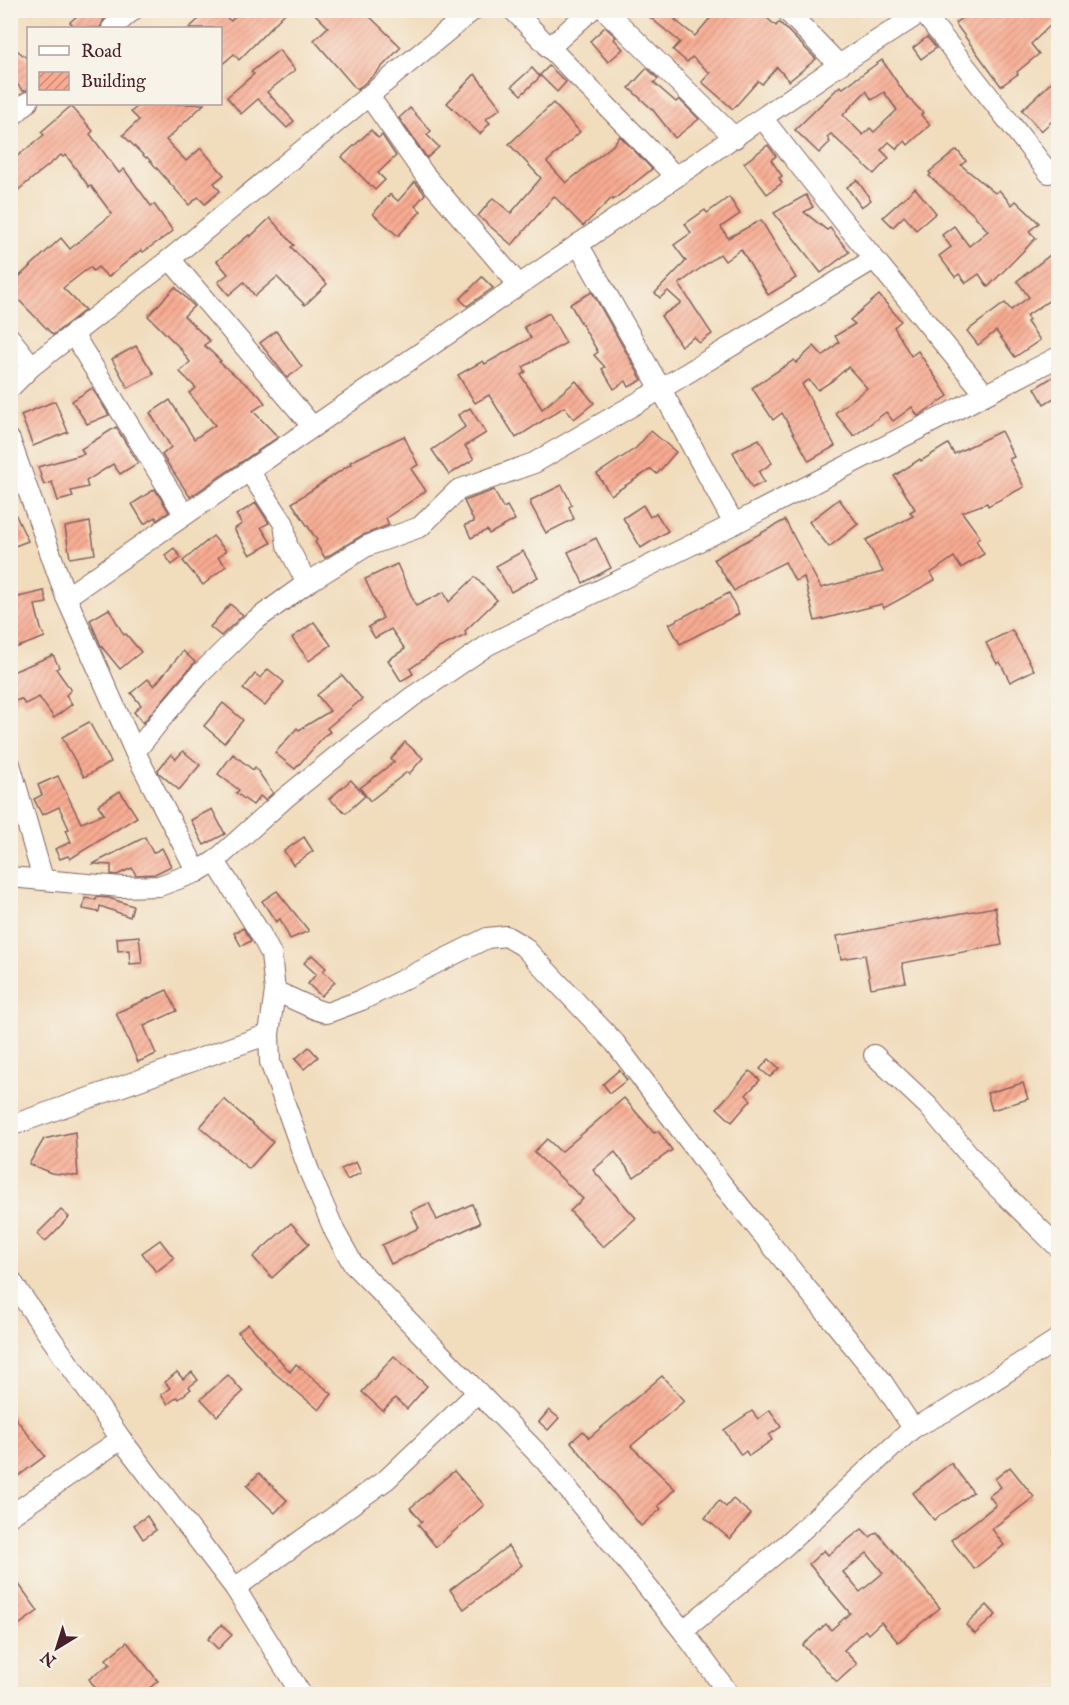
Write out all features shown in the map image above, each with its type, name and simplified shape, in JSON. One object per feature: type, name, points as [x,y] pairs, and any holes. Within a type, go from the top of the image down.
[{"type":"street","points":[[113,27],[133,10]]},
{"type":"street","points":[[10,388],[32,366],[170,259],[473,10]]},
{"type":"street","points":[[513,10],[676,177]]},
{"type":"street","points":[[549,48],[591,10]]},
{"type":"street","points":[[605,10],[735,138]]},
{"type":"street","points":[[786,10],[839,65]]},
{"type":"street","points":[[66,597],[839,65],[924,11],[1050,173]]},
{"type":"street","points":[[369,96],[424,174],[519,285]]},
{"type":"street","points":[[10,118],[27,103]]},
{"type":"street","points":[[763,119],[985,394]]},
{"type":"street","points":[[578,244],[661,389],[734,524]]},
{"type":"street","points":[[170,259],[314,427]]},
{"type":"street","points":[[135,752],[214,660],[253,622],[307,583],[367,546],[420,527],[458,490],[534,463],[661,389],[874,259]]},
{"type":"street","points":[[73,334],[184,514]]},
{"type":"street","points":[[10,338],[32,366]]},
{"type":"street","points":[[10,877],[121,887],[159,886],[197,872],[214,861],[285,798],[349,746],[412,697],[488,645],[734,524],[1059,357]]},
{"type":"street","points":[[10,440],[66,597],[135,752],[197,872]]},
{"type":"street","points":[[249,471],[284,524],[287,545],[307,583]]},
{"type":"street","points":[[10,764],[44,879]]},
{"type":"street","points":[[214,861],[271,954],[275,991],[269,1034],[270,1062],[309,1171],[335,1232],[353,1264],[546,1462],[683,1631],[729,1695]]},
{"type":"street","points":[[275,991],[327,1013],[362,1000],[487,938],[506,936],[523,946],[615,1043],[721,1183],[881,1380],[914,1428]]},
{"type":"street","points":[[10,1126],[269,1034]]},
{"type":"street","points":[[874,1055],[928,1106],[993,1183],[1059,1247]]},
{"type":"street","points":[[10,1279],[121,1439],[235,1588],[302,1695]]},
{"type":"street","points":[[683,1631],[794,1538],[914,1428],[946,1411],[1059,1339]]},
{"type":"street","points":[[235,1588],[387,1479],[478,1392]]},
{"type":"street","points":[[10,1516],[121,1439]]},
{"type":"building","points":[[84,10],[114,10],[104,19],[100,27],[74,27],[70,22]]},
{"type":"building","points":[[190,10],[216,10],[231,21],[241,10],[288,10],[239,60],[234,54],[222,64],[222,27],[190,27],[200,18]]},
{"type":"building","points":[[311,10],[363,10],[401,47],[357,90],[314,40],[328,27]]},
{"type":"building","points":[[641,10],[683,10],[675,20],[695,36],[711,17],[703,10],[758,10],[776,26],[779,22],[816,59],[789,81],[777,67],[762,84],[758,81],[733,109],[702,82],[710,73],[692,57],[687,62],[673,50],[680,42]]},
{"type":"building","points":[[973,10],[1059,10],[1059,17],[1031,44],[1039,54],[1001,86],[955,23]]},
{"type":"building","points":[[605,27],[616,37],[614,39],[623,49],[608,62],[590,41]]},
{"type":"building","points":[[927,37],[936,48],[921,59],[913,48]]},
{"type":"building","points":[[279,50],[295,70],[267,92],[294,121],[287,128],[258,99],[241,114],[227,97],[254,74],[251,72]]},
{"type":"building","points":[[18,51],[27,58],[27,90],[23,91],[16,83],[10,87],[10,58]]},
{"type":"building","points":[[882,60],[930,125],[908,145],[905,141],[897,149],[889,142],[881,150],[889,158],[874,174],[831,134],[827,137],[830,142],[819,153],[795,130],[840,86],[843,88]],"holes":[[[866,91],[872,100],[884,92],[897,110],[874,132],[870,128],[863,135],[843,115]]]},
{"type":"building","points":[[549,66],[566,82],[557,92],[540,75]]},
{"type":"building","points":[[532,68],[540,77],[521,95],[512,86]]},
{"type":"building","points":[[647,68],[658,79],[654,83],[676,102],[679,99],[699,119],[675,138],[653,110],[629,88]]},
{"type":"building","points":[[475,74],[501,108],[486,119],[490,123],[480,134],[447,103]]},
{"type":"building","points":[[1059,75],[1059,115],[1041,131],[1022,110]]},
{"type":"building","points":[[553,103],[580,132],[547,162],[566,183],[613,145],[620,136],[652,169],[613,200],[612,198],[583,226],[554,196],[512,245],[478,216],[493,198],[511,213],[541,178],[509,144]]},
{"type":"building","points":[[139,105],[203,105],[166,140],[186,161],[201,148],[224,175],[214,183],[220,191],[205,204],[198,197],[189,205],[147,157],[123,135],[139,120],[131,112]]},
{"type":"building","points":[[71,106],[93,131],[90,134],[119,173],[124,169],[151,206],[154,204],[173,231],[143,252],[141,250],[108,277],[98,267],[93,271],[90,267],[63,288],[85,310],[53,335],[10,291],[10,285],[61,238],[70,249],[112,214],[66,155],[63,157],[61,155],[17,191],[10,183],[10,162],[44,135],[41,132]]},
{"type":"building","points":[[410,108],[431,131],[427,135],[439,147],[427,158],[399,118]]},
{"type":"building","points":[[371,130],[378,138],[382,135],[396,156],[378,173],[385,180],[375,190],[342,157]]},
{"type":"building","points":[[768,145],[776,156],[771,160],[782,176],[779,178],[782,183],[767,194],[744,163]]},
{"type":"building","points":[[957,150],[966,161],[961,165],[995,193],[999,190],[1012,205],[1016,201],[1039,223],[1029,231],[1036,238],[988,287],[979,274],[966,283],[959,274],[955,277],[939,256],[951,247],[942,235],[954,226],[969,246],[988,231],[973,214],[929,176],[931,174],[929,172]]},
{"type":"building","points":[[857,180],[871,200],[861,207],[847,187]]},
{"type":"building","points":[[415,182],[425,194],[415,206],[421,211],[398,236],[373,214],[390,194],[398,201]]},
{"type":"building","points":[[915,188],[936,213],[916,230],[904,216],[893,227],[883,217]]},
{"type":"building","points":[[806,195],[813,207],[804,212],[827,230],[830,228],[849,252],[821,273],[774,213]]},
{"type":"building","points":[[729,197],[740,214],[721,227],[728,238],[761,220],[796,278],[768,295],[741,249],[725,261],[720,254],[679,284],[712,334],[699,343],[694,337],[681,346],[661,316],[681,303],[668,291],[660,298],[655,293],[686,261],[674,245],[691,233],[685,224],[705,210],[707,213]]},
{"type":"building","points":[[270,218],[294,245],[291,247],[327,284],[305,305],[277,277],[255,296],[244,282],[229,295],[218,282],[228,274],[217,261],[249,235],[250,237]]},
{"type":"building","points":[[1059,248],[1059,294],[1026,316],[1029,320],[1027,322],[1040,340],[1015,357],[996,331],[978,345],[967,331],[1005,303],[1011,310],[1029,297],[1017,281]]},
{"type":"building","points":[[482,277],[493,288],[467,306],[460,299]]},
{"type":"building","points":[[175,287],[194,306],[184,316],[210,341],[204,345],[221,361],[219,362],[258,394],[265,403],[253,411],[278,437],[190,497],[162,455],[171,447],[150,413],[170,400],[194,439],[215,425],[189,393],[196,388],[180,372],[190,362],[179,347],[148,316]]},
{"type":"building","points":[[592,292],[642,380],[629,387],[626,381],[614,389],[602,369],[605,367],[594,355],[598,352],[570,304]]},
{"type":"building","points":[[879,295],[901,321],[894,327],[911,356],[918,351],[948,396],[918,416],[912,407],[893,421],[886,412],[854,436],[835,413],[867,388],[848,367],[818,390],[809,380],[802,384],[835,446],[809,461],[782,413],[773,420],[752,388],[794,360],[796,363],[814,346],[823,356],[839,342],[835,336],[855,324],[850,320]]},
{"type":"building","points":[[549,313],[566,343],[523,367],[526,372],[521,375],[542,409],[576,381],[594,403],[574,419],[564,407],[516,438],[489,395],[475,403],[458,375],[483,361],[485,364],[531,338],[524,327]]},
{"type":"building","points":[[276,331],[302,367],[287,378],[260,343]]},
{"type":"building","points":[[136,346],[154,374],[128,388],[112,359]]},
{"type":"building","points":[[1059,373],[1059,395],[1044,404],[1035,388]]},
{"type":"building","points":[[92,388],[109,415],[87,424],[72,401]]},
{"type":"building","points":[[55,401],[68,432],[33,446],[21,415]]},
{"type":"building","points":[[470,408],[486,433],[465,446],[474,459],[449,475],[432,450],[465,427],[458,415]]},
{"type":"building","points":[[116,427],[138,463],[120,474],[113,464],[86,481],[88,487],[71,491],[73,497],[58,501],[52,482],[44,485],[38,467],[84,454],[81,449]]},
{"type":"building","points":[[651,431],[676,452],[657,474],[651,469],[611,495],[597,474],[636,448]]},
{"type":"building","points":[[1001,431],[1014,457],[1009,459],[1024,487],[988,506],[987,503],[962,512],[980,537],[976,540],[984,554],[961,568],[954,557],[931,573],[935,580],[884,608],[882,604],[815,621],[804,577],[795,581],[785,562],[749,580],[734,591],[714,559],[785,520],[821,588],[883,572],[866,540],[913,516],[910,512],[915,509],[894,476],[948,444],[954,454]]},
{"type":"building","points":[[404,436],[418,465],[411,469],[426,491],[386,518],[389,525],[361,536],[325,558],[315,542],[317,540],[292,503],[351,464],[350,462]]},
{"type":"building","points":[[759,439],[772,463],[759,472],[764,482],[752,488],[733,452]]},
{"type":"building","points":[[562,485],[572,505],[569,507],[574,519],[546,533],[531,505],[531,500]]},
{"type":"building","points":[[155,489],[169,512],[157,520],[156,517],[144,524],[132,504]]},
{"type":"building","points":[[494,490],[503,508],[507,506],[515,520],[489,534],[487,530],[471,538],[465,525],[474,522],[464,501]]},
{"type":"building","points":[[839,499],[858,524],[829,547],[809,522]]},
{"type":"building","points":[[10,503],[28,541],[10,548]]},
{"type":"building","points":[[256,503],[269,523],[261,527],[271,543],[250,555],[234,529],[242,524],[236,515]]},
{"type":"building","points":[[643,505],[650,517],[656,513],[668,531],[641,548],[623,518]]},
{"type":"building","points":[[90,522],[95,554],[70,558],[65,527]]},
{"type":"building","points":[[213,536],[226,551],[218,557],[226,566],[203,585],[183,561]]},
{"type":"building","points":[[596,538],[611,568],[583,583],[568,552]]},
{"type":"building","points":[[174,548],[181,558],[172,565],[165,555]]},
{"type":"building","points":[[523,551],[538,577],[511,592],[496,566]]},
{"type":"building","points":[[397,564],[416,606],[444,592],[449,602],[475,577],[497,600],[465,631],[466,635],[439,648],[410,669],[413,674],[401,681],[388,660],[405,649],[391,629],[375,638],[368,627],[383,618],[365,579]]},
{"type":"building","points":[[44,591],[47,603],[35,605],[45,637],[10,650],[10,599]]},
{"type":"building","points":[[729,593],[739,614],[680,644],[669,624]]},
{"type":"building","points":[[230,604],[243,615],[221,636],[210,627]]},
{"type":"building","points":[[109,609],[124,635],[126,634],[141,652],[120,669],[101,646],[90,620]]},
{"type":"building","points":[[314,622],[331,645],[309,661],[292,638]]},
{"type":"building","points":[[1012,630],[1034,670],[1010,682],[1000,662],[997,664],[986,643]]},
{"type":"building","points":[[183,651],[195,662],[143,723],[134,712],[141,705],[131,693],[148,679],[154,686]]},
{"type":"building","points":[[53,655],[59,667],[56,669],[71,690],[66,695],[72,704],[54,718],[39,697],[25,704],[21,699],[10,703],[10,673]]},
{"type":"building","points":[[268,669],[284,682],[265,706],[243,689],[255,674],[261,678]]},
{"type":"building","points":[[342,675],[362,699],[327,728],[330,732],[295,769],[275,753],[297,728],[299,730],[330,711],[317,695]]},
{"type":"building","points":[[223,703],[243,720],[224,743],[204,726]]},
{"type":"building","points":[[89,722],[111,762],[84,777],[62,737]]},
{"type":"building","points":[[405,742],[423,758],[409,774],[407,772],[370,801],[360,788],[394,762],[391,759]]},
{"type":"building","points":[[183,751],[200,765],[179,790],[158,770],[171,754],[176,759]]},
{"type":"building","points":[[233,754],[253,770],[255,767],[273,793],[265,800],[260,796],[253,805],[236,793],[239,790],[218,774]]},
{"type":"building","points":[[58,776],[81,823],[104,814],[98,805],[120,791],[137,817],[70,859],[68,856],[60,859],[55,849],[71,842],[66,830],[69,829],[59,807],[42,815],[34,799],[42,795],[38,785]]},
{"type":"building","points":[[351,780],[365,796],[346,813],[329,799]]},
{"type":"building","points":[[212,809],[225,834],[204,845],[191,820]]},
{"type":"building","points":[[145,837],[153,853],[162,848],[171,866],[155,874],[136,875],[132,868],[117,875],[111,874],[111,865],[93,864]]},
{"type":"building","points":[[304,837],[313,851],[293,865],[284,851]]},
{"type":"building","points":[[277,891],[309,931],[290,939],[280,919],[276,922],[262,901]]},
{"type":"building","points":[[97,897],[109,898],[133,906],[130,917],[100,906],[99,912],[83,909],[85,898],[96,900]]},
{"type":"building","points":[[995,907],[1002,945],[902,963],[906,982],[871,988],[865,955],[841,959],[837,936]]},
{"type":"building","points":[[243,928],[251,941],[241,946],[234,933]]},
{"type":"building","points":[[139,936],[142,963],[130,964],[129,950],[118,951],[117,938]]},
{"type":"building","points":[[312,955],[326,968],[323,971],[335,982],[321,996],[308,984],[316,974],[304,963]]},
{"type":"building","points":[[167,990],[177,1011],[144,1026],[156,1054],[138,1062],[116,1013]]},
{"type":"building","points":[[309,1047],[318,1057],[304,1069],[295,1059]]},
{"type":"building","points":[[769,1059],[779,1068],[770,1077],[760,1069]]},
{"type":"building","points":[[619,1070],[627,1080],[610,1093],[603,1084]]},
{"type":"building","points":[[750,1071],[760,1080],[746,1095],[751,1100],[732,1122],[717,1108]]},
{"type":"building","points":[[1023,1083],[1028,1099],[992,1110],[987,1093]]},
{"type":"building","points":[[624,1098],[654,1133],[658,1131],[672,1150],[634,1177],[615,1152],[593,1170],[636,1218],[603,1247],[570,1211],[583,1199],[534,1152],[547,1139],[561,1152]]},
{"type":"building","points":[[224,1099],[273,1142],[249,1169],[200,1127]]},
{"type":"building","points":[[75,1132],[78,1176],[51,1173],[29,1164],[44,1139]]},
{"type":"building","points":[[356,1162],[361,1173],[347,1180],[341,1169]]},
{"type":"building","points":[[429,1203],[437,1220],[472,1204],[480,1223],[391,1264],[382,1245],[419,1228],[411,1211]]},
{"type":"building","points":[[61,1210],[69,1217],[45,1242],[37,1234]]},
{"type":"building","points":[[291,1223],[309,1244],[272,1278],[253,1257]]},
{"type":"building","points":[[160,1240],[174,1258],[156,1272],[142,1253]]},
{"type":"building","points":[[248,1324],[290,1372],[296,1364],[332,1394],[319,1410],[272,1371],[238,1332]]},
{"type":"building","points":[[394,1356],[427,1386],[407,1409],[395,1398],[383,1411],[362,1392]]},
{"type":"building","points":[[177,1372],[183,1379],[192,1372],[198,1380],[179,1399],[177,1397],[168,1404],[161,1395],[170,1388],[165,1382]]},
{"type":"building","points":[[228,1375],[243,1392],[217,1416],[201,1399]]},
{"type":"building","points":[[662,1376],[684,1401],[631,1446],[675,1489],[658,1506],[661,1509],[641,1526],[571,1442],[583,1431],[589,1438]]},
{"type":"building","points":[[549,1410],[559,1418],[548,1430],[539,1422]]},
{"type":"building","points":[[770,1410],[781,1427],[769,1435],[772,1440],[749,1456],[746,1451],[741,1455],[724,1430],[752,1411],[758,1419]]},
{"type":"building","points":[[10,1411],[45,1456],[17,1477],[10,1468]]},
{"type":"building","points":[[951,1463],[973,1492],[934,1520],[913,1493]]},
{"type":"building","points":[[1010,1467],[1034,1497],[992,1529],[1004,1545],[974,1569],[951,1540],[996,1505],[989,1496],[1001,1487],[995,1479]]},
{"type":"building","points":[[454,1471],[484,1505],[436,1547],[418,1525],[422,1522],[410,1508]]},
{"type":"building","points":[[259,1473],[287,1500],[275,1513],[247,1486]]},
{"type":"building","points":[[733,1499],[751,1514],[730,1539],[705,1518],[719,1501],[726,1507]]},
{"type":"building","points":[[147,1516],[156,1530],[143,1539],[134,1525]]},
{"type":"building","points":[[862,1529],[870,1537],[877,1532],[940,1608],[898,1642],[881,1622],[868,1634],[865,1630],[844,1650],[857,1664],[837,1682],[803,1645],[826,1624],[831,1630],[850,1613],[809,1564],[824,1550],[828,1555]],"holes":[[[867,1553],[883,1573],[860,1592],[843,1572]]]},
{"type":"building","points":[[508,1546],[522,1565],[464,1609],[450,1590]]},
{"type":"building","points":[[18,1583],[38,1611],[10,1631],[10,1588]]},
{"type":"building","points":[[987,1605],[996,1615],[975,1634],[966,1625]]},
{"type":"building","points":[[221,1625],[232,1635],[218,1649],[208,1639]]},
{"type":"building","points":[[127,1642],[158,1681],[141,1695],[100,1695],[89,1679],[110,1664],[106,1659]]}]
